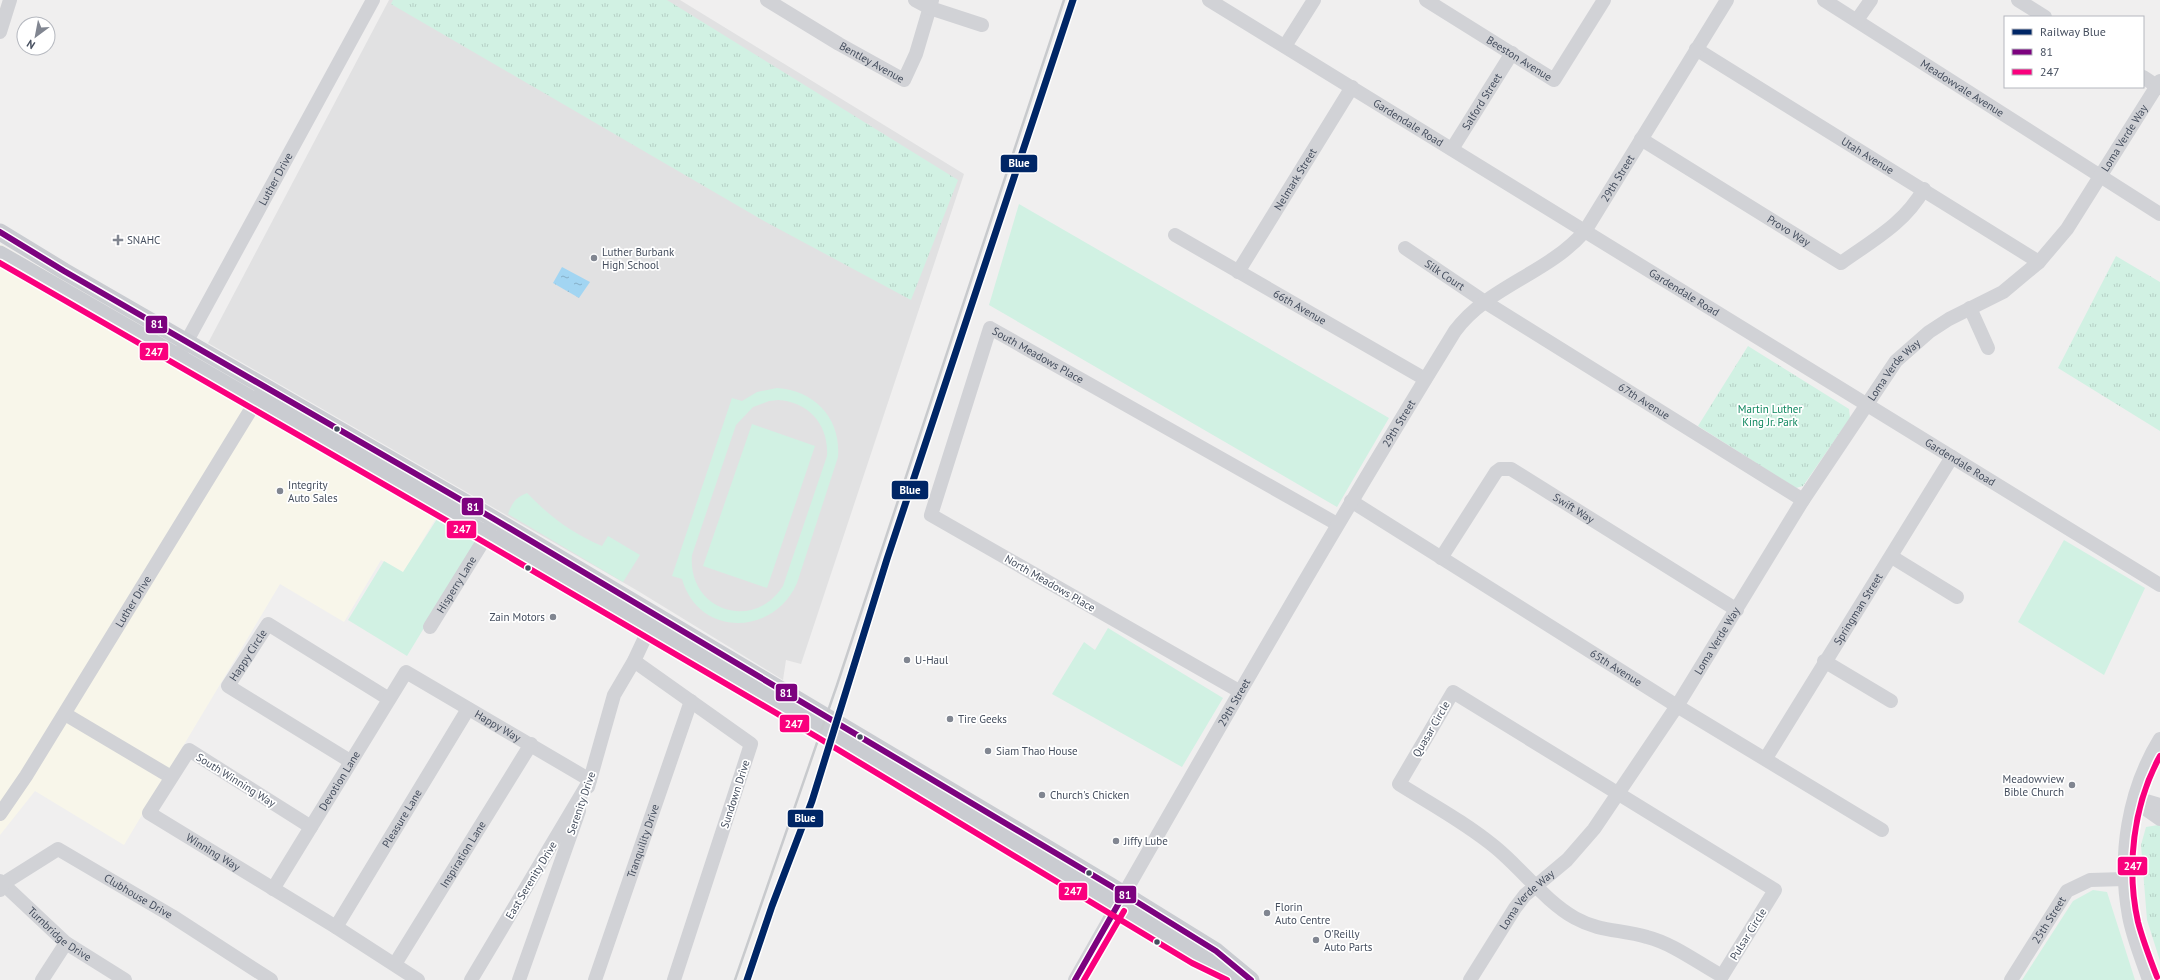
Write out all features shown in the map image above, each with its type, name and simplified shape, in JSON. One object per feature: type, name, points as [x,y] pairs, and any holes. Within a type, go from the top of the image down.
[{"type":"main road","points":[[0,232],[64,271],[265,387],[490,527],[595,600],[649,629],[1120,901],[1216,951],[1251,980]]},
{"type":"main road","points":[[0,254],[256,402],[672,626],[1120,901],[1196,956],[1245,980]]},
{"type":"main road","points":[[649,629],[672,626]]},
{"type":"street","points":[[0,32],[10,0]]},
{"type":"street","name":"Luther Drive","points":[[178,357],[373,0]]},
{"type":"street","name":"Bentley Avenue","points":[[767,0],[839,44],[904,80],[916,54],[931,4]]},
{"type":"street","points":[[915,0],[931,4],[982,25]]},
{"type":"street","name":"Gardendale Road","points":[[1209,0],[2160,585]]},
{"type":"street","points":[[1285,46],[1314,0]]},
{"type":"street","name":"Beeston Avenue","points":[[1426,0],[1554,80],[1604,0]]},
{"type":"street","name":"29th Street","points":[[1075,980],[1239,691],[1337,524],[1461,322],[1485,302],[1560,256],[1585,231],[1727,0]]},
{"type":"street","name":"Meadowvale Avenue","points":[[1824,0],[2160,214]]},
{"type":"street","points":[[1857,20],[1871,0]]},
{"type":"street","points":[[2018,0],[2043,16]]},
{"type":"street","name":"Utah Avenue","points":[[1696,50],[1924,189],[2040,262]]},
{"type":"street","name":"Salford Street","points":[[1452,149],[1512,54]]},
{"type":"street","points":[[2144,78],[2159,85]]},
{"type":"street","name":"Loma Verde Way","points":[[1470,980],[1515,908],[1537,885],[1562,865],[1580,847],[1677,706],[1803,500],[1896,361],[1913,345],[1949,319],[2003,292],[2040,262],[2067,229],[2159,85]]},
{"type":"street","name":"Nelmark Street","points":[[1238,272],[1352,87]]},
{"type":"street","name":"Provo Way","points":[[1641,140],[1841,263],[1902,219],[1916,203],[1924,189]]},
{"type":"street","name":"66th Avenue","points":[[1175,235],[1425,379]]},
{"type":"street","name":"Silk Court","points":[[1405,248],[1485,302]]},
{"type":"street","name":"67th Avenue","points":[[1485,302],[1803,500]]},
{"type":"street","points":[[1970,308],[1988,348]]},
{"type":"street","name":"South Meadows Place","points":[[956,439],[990,328],[1337,524]]},
{"type":"street","name":"Luther Drive","points":[[0,814],[65,714],[265,387]]},
{"type":"street","name":"North Meadows Place","points":[[956,439],[931,515],[1239,691]]},
{"type":"street","name":"Springman Street","points":[[1766,758],[1824,661],[1892,557],[1952,457]]},
{"type":"street","name":"Swift Way","points":[[1441,558],[1496,472],[1500,469],[1511,469],[1737,610]]},
{"type":"street","name":"65th Avenue","points":[[1351,501],[1677,706],[1766,758],[1882,830]]},
{"type":"street","name":"Hisperry Lane","points":[[430,627],[490,527]]},
{"type":"street","points":[[1892,557],[1957,597]]},
{"type":"street","name":"Happy Circle","points":[[350,761],[228,686],[268,624],[389,699]]},
{"type":"street","name":"Serenity Drive","points":[[519,980],[590,780],[614,695],[634,661],[649,629]]},
{"type":"street","name":"Sundown Drive","points":[[634,661],[751,744],[674,980]]},
{"type":"street","points":[[1824,661],[1890,701]]},
{"type":"street","name":"Happy Way","points":[[406,672],[590,780]]},
{"type":"street","name":"Devotion Lane","points":[[273,889],[350,761],[406,672]]},
{"type":"street","name":"Quasar Circle","points":[[1537,885],[1495,847],[1475,832],[1399,784],[1453,692],[1617,793]]},
{"type":"street","name":"Tranquility Drive","points":[[595,980],[691,701]]},
{"type":"street","name":"Pleasure Lane","points":[[336,927],[468,709]]},
{"type":"street","points":[[65,714],[171,777]]},
{"type":"street","points":[[2149,980],[2132,928],[2125,879],[2126,843],[2135,797],[2144,769],[2160,740]]},
{"type":"street","name":"Inspiration Lane","points":[[395,964],[531,744]]},
{"type":"street","name":"South Winning Way","points":[[171,777],[189,750],[311,827]]},
{"type":"street","name":"Winning Way","points":[[171,777],[150,813],[336,927],[418,980]]},
{"type":"street","name":"East Serenity Drive","points":[[471,980],[590,780]]},
{"type":"street","name":"Pulsar Circle","points":[[1537,885],[1560,908],[1587,924],[1615,932],[1637,934],[1661,942],[1722,976],[1775,890],[1617,793]]},
{"type":"street","points":[[2135,797],[2160,805]]},
{"type":"street","points":[[2135,797],[2140,805],[2160,819]]},
{"type":"street","name":"Clubhouse Drive","points":[[1,885],[58,849],[172,916],[271,980]]},
{"type":"street","name":"25th Street","points":[[2011,980],[2067,892],[2090,880],[2125,879]]},
{"type":"street","name":"Turnbridge Drive","points":[[1,885],[66,943],[125,980]]},
{"type":"street","points":[[42,980],[66,943]]},
{"type":"shaded area","name":"Luther Burbank High School","points":[[389,0],[680,0],[964,174],[801,664],[786,660],[783,680],[638,591],[208,343]]},
{"type":"shaded area","points":[[0,244],[445,503],[403,573],[381,560],[344,622],[280,584],[124,845],[35,791],[0,835]]},
{"type":"green space","points":[[393,0],[667,0],[958,180],[911,300],[764,221],[391,4]]},
{"type":"green space","points":[[1019,204],[1389,418],[1337,507],[989,305]]},
{"type":"green space","points":[[2116,256],[2160,282],[2160,431],[2058,368]]},
{"type":"green space","name":"Martin Luther King Jr. Park","points":[[1748,346],[1849,409],[1850,418],[1803,486],[1796,488],[1698,426]]},
{"type":"green space","points":[[777,388],[791,390],[814,401],[823,409],[830,419],[838,443],[838,457],[797,583],[786,600],[772,613],[755,621],[737,623],[720,620],[704,612],[691,598],[682,579],[672,576],[732,398],[742,401],[757,392]],"holes":[[[778,400],[789,402],[808,410],[821,425],[825,434],[827,456],[783,586],[770,600],[755,609],[740,611],[724,609],[711,601],[700,590],[693,574],[692,555],[736,425],[753,407],[769,401]]]},
{"type":"green space","points":[[752,424],[815,446],[767,588],[703,566]]},
{"type":"green space","points":[[527,493],[544,510],[581,536],[602,546],[608,536],[640,555],[623,582],[508,514],[515,501],[520,496]]},
{"type":"green space","points":[[437,519],[476,542],[407,656],[348,620],[384,561],[403,572]]},
{"type":"green space","points":[[2064,540],[2145,588],[2104,675],[2018,622]]},
{"type":"green space","points":[[1108,628],[1223,698],[1182,767],[1052,694],[1084,642],[1095,650]]},
{"type":"green space","points":[[2160,826],[2160,961],[2147,920],[2141,845],[2146,827]]},
{"type":"green space","points":[[2093,890],[2107,892],[2135,980],[2022,980],[2073,901]]},
{"type":"water","points":[[562,267],[590,282],[579,298],[553,283]]},
{"type":"railway","points":[[735,980],[837,685],[1064,0]]},
{"type":"rail line","name":"Blue","points":[[747,980],[772,906],[812,801],[887,559],[1073,0]]},
{"type":"transit line","name":"81","points":[[0,232],[64,271],[494,519],[1111,886],[1216,951],[1251,980]]},
{"type":"transit line","name":"247","points":[[0,263],[482,541],[817,737],[1192,963],[1227,980]]},
{"type":"transit line","name":"247","points":[[2157,977],[2138,922],[2134,901],[2133,859],[2134,837],[2143,795],[2160,756]]},
{"type":"transit line","name":"81","points":[[1075,980],[1124,894]]},
{"type":"transit line","name":"247","points":[[1084,980],[1124,911]]},
{"type":"place","name":"SNAHC","points":[[118,240]]},
{"type":"place","name":"Luther Burbank High School","points":[[594,258]]},
{"type":"place","name":"Integrity Auto Sales","points":[[280,491]]},
{"type":"place","name":"Zain Motors","points":[[553,617]]},
{"type":"place","name":"U-Haul","points":[[907,660]]},
{"type":"place","name":"Tire Geeks","points":[[950,719]]},
{"type":"place","name":"Siam Thao House","points":[[988,751]]},
{"type":"place","name":"Meadowview Bible Church","points":[[2072,785]]},
{"type":"place","name":"Church's Chicken","points":[[1042,795]]},
{"type":"place","name":"Jiffy Lube","points":[[1116,841]]},
{"type":"place","name":"Florin Auto Centre","points":[[1267,913]]},
{"type":"place","name":"O'Reilly Auto Parts","points":[[1316,940]]}]
